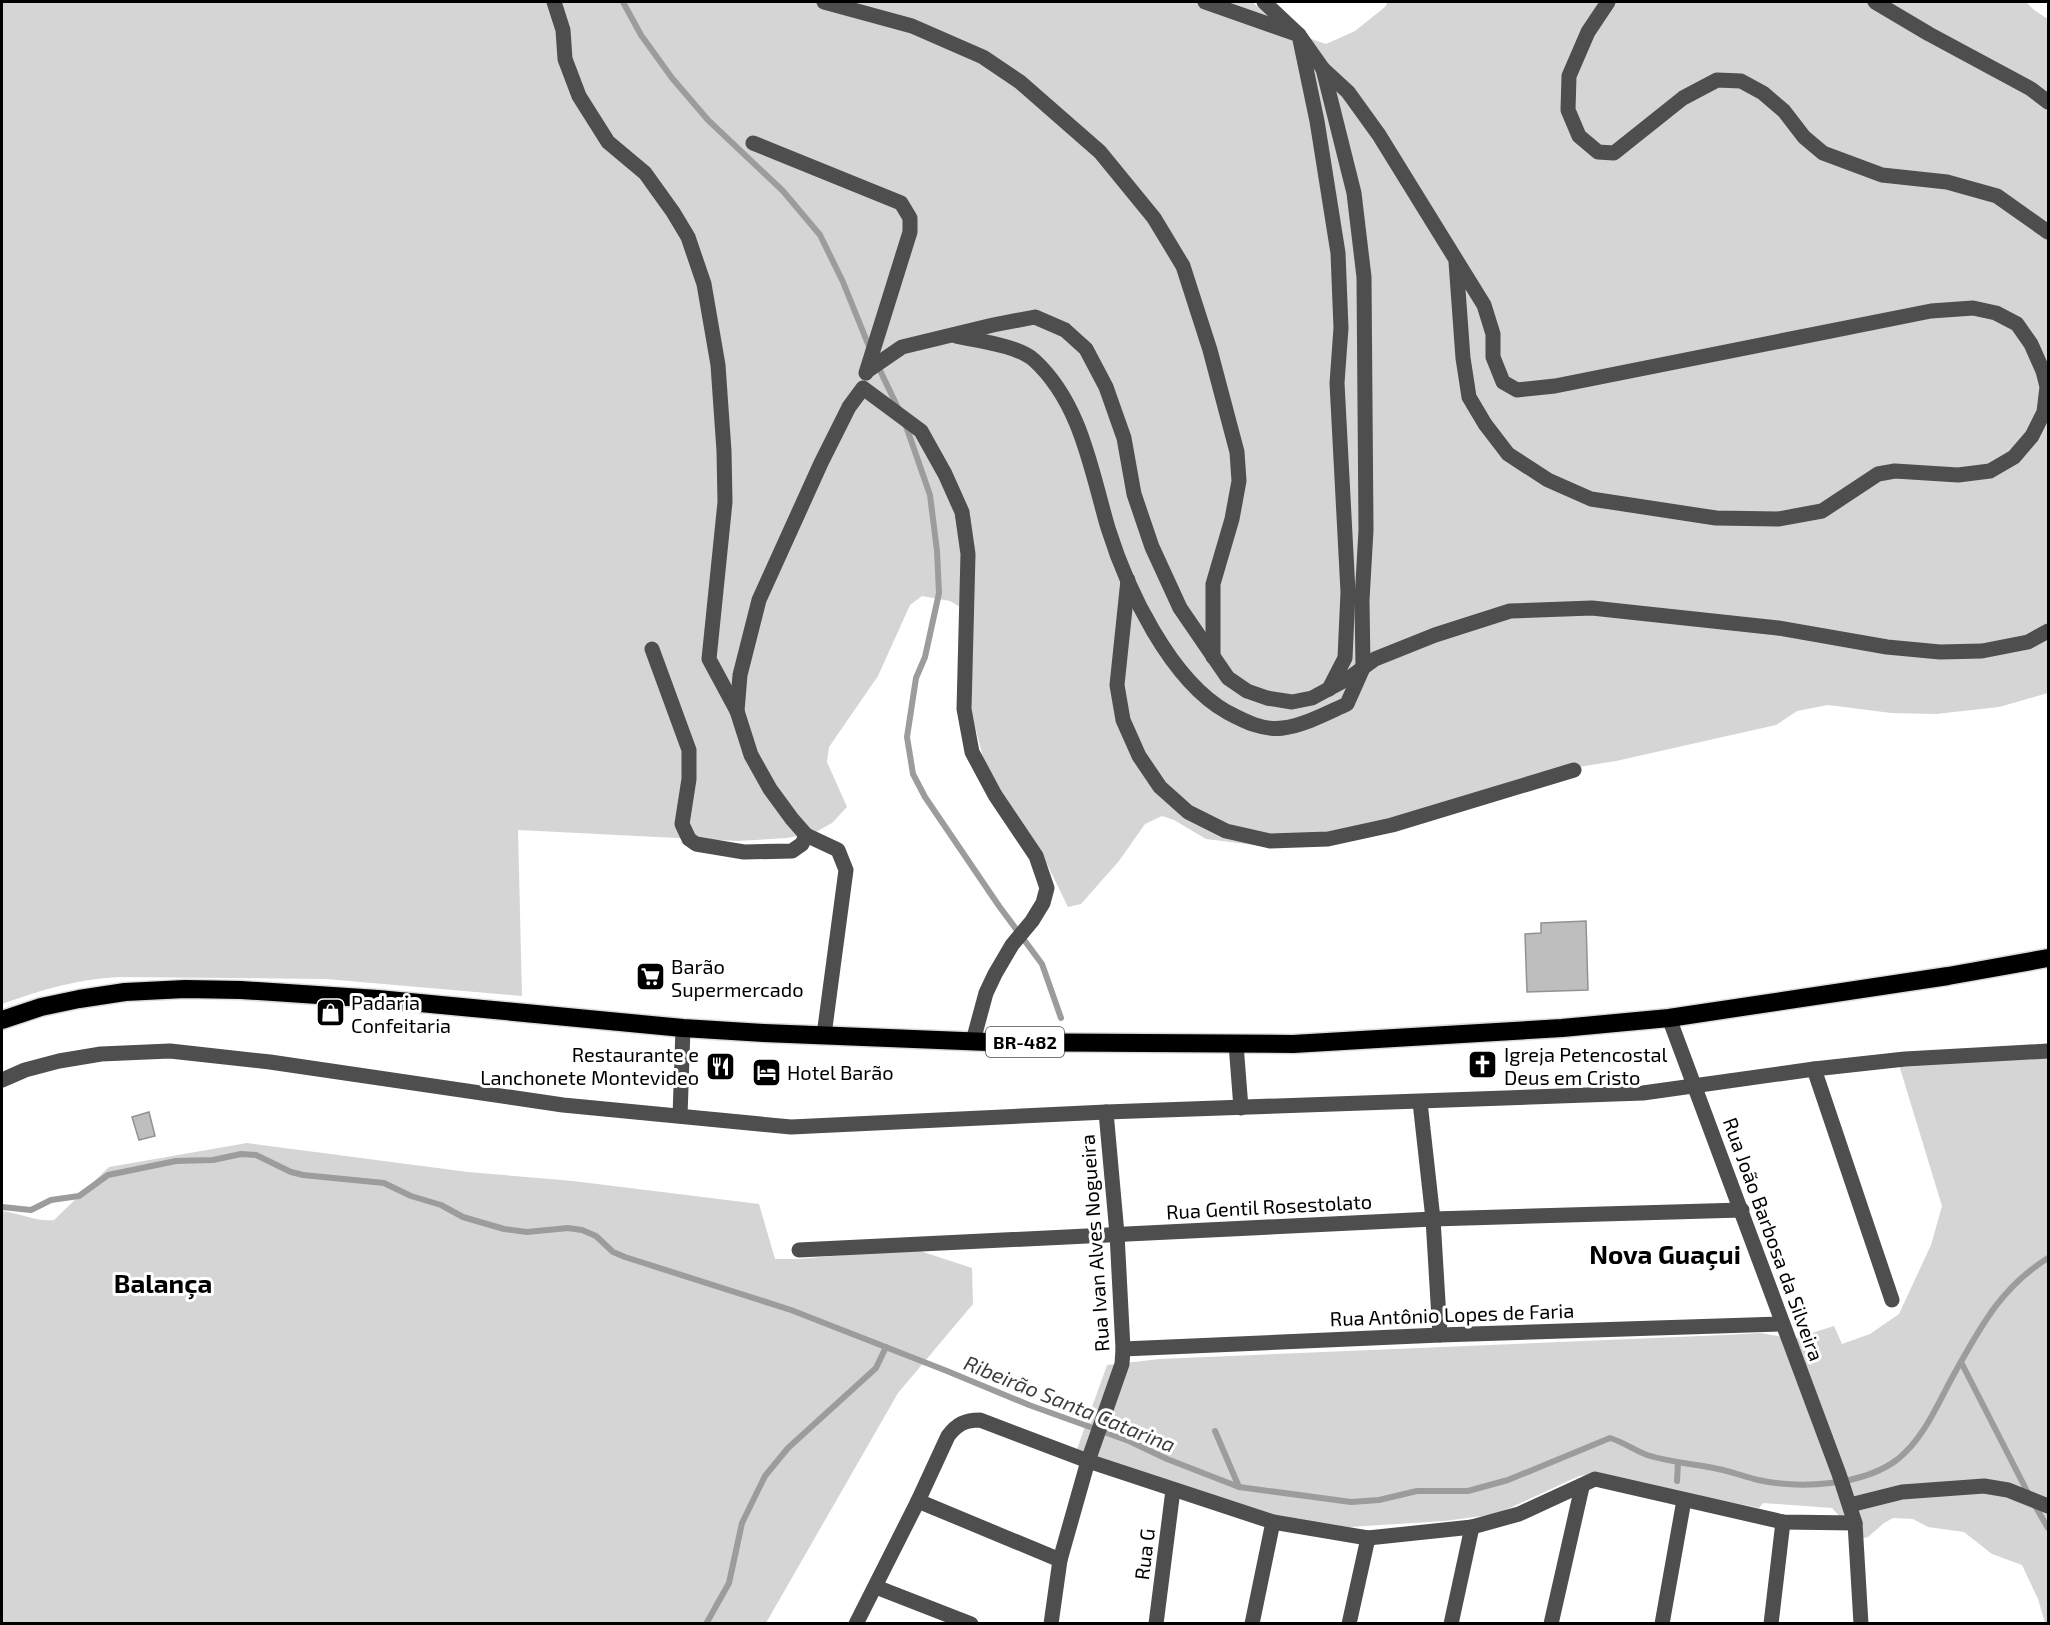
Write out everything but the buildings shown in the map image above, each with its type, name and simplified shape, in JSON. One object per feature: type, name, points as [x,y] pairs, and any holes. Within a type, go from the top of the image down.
[{"type":"highway","name":"BR-482","points":[[2,1020],[41,1007],[125,992],[241,990],[378,999],[683,1028],[824,1035],[974,1041],[1236,1044],[1366,1041],[1562,1028],[1669,1018],[1948,976],[2049,958]]},
{"type":"street","points":[[554,2],[563,30],[565,59],[579,96],[608,142],[645,173],[673,212],[688,237],[704,284],[718,365],[725,502],[709,659],[737,711],[751,755],[770,789],[806,835],[837,850],[846,870],[824,1035]]},
{"type":"street","points":[[824,2],[912,26],[983,57],[1020,82],[1100,152],[1154,218],[1183,266],[1210,350],[1237,452],[1239,481],[1233,519],[1213,584],[1213,657]]},
{"type":"street","points":[[1205,2],[1299,35]]},
{"type":"street","points":[[1264,2],[1299,35],[1323,69],[1348,92],[1379,135],[1484,305],[1493,334],[1493,357],[1503,382],[1517,390],[1555,386],[1931,311],[1973,308],[1996,313],[2017,324],[2031,344],[2043,370],[2047,387],[2044,412],[2032,436],[2014,457],[1990,471],[1958,475],[1895,471],[1878,474],[1822,511],[1778,519],[1716,518],[1591,499],[1548,480],[1508,453],[1485,424],[1469,398],[1463,358],[1456,262]]},
{"type":"street","points":[[1608,2],[1588,32],[1569,76],[1568,110],[1579,136],[1598,152],[1614,153],[1683,98],[1717,80],[1741,81],[1763,93],[1784,111],[1804,137],[1824,153],[1882,175],[1947,182],[1997,196],[2049,232]]},
{"type":"street","points":[[1875,2],[2049,102]]},
{"type":"street","points":[[1299,35],[1317,121],[1338,254],[1341,328],[1337,383],[1348,592],[1345,658],[1329,689]]},
{"type":"street","points":[[953,336],[1011,348],[1032,358],[1051,378],[1069,405],[1079,430],[1109,531],[1128,580],[1148,621],[1170,658],[1215,705],[1250,724],[1282,728],[1311,720],[1347,704],[1363,668],[1362,600],[1366,472],[1364,277],[1354,193],[1323,69]]},
{"type":"street","points":[[737,711],[740,675],[759,600],[821,463],[849,406],[863,388],[910,232],[910,218],[901,203],[753,143]]},
{"type":"street","points":[[867,371],[902,347],[993,325],[1035,318],[1065,330],[1086,349],[1106,387],[1124,438],[1134,494],[1152,547],[1180,608],[1228,678],[1247,691],[1267,698],[1292,702],[1312,698],[1375,659],[1435,635],[1510,611],[1592,608],[1778,628],[1887,647],[1940,652],[1982,651],[2028,642],[2049,631]]},
{"type":"street","points":[[863,388],[921,431],[945,474],[962,512],[968,554],[964,710],[972,752],[995,795],[1036,856],[1047,888],[1043,903],[1032,921],[1012,945],[995,974],[987,993],[974,1041]]},
{"type":"street","points":[[1128,580],[1117,685],[1123,720],[1138,756],[1160,787],[1188,812],[1226,831],[1269,841],[1328,839],[1392,825],[1574,770]]},
{"type":"street","points":[[652,649],[689,750],[689,779],[682,824],[689,839],[696,844],[744,852],[792,851],[802,844],[806,835]]},
{"type":"street","name":"Rua João Barbosa da Silveira","points":[[1669,1018],[1848,1499],[1855,1523],[1862,1623]]},
{"type":"street","points":[[680,1116],[683,1028]]},
{"type":"street","points":[[1236,1044],[1241,1108]]},
{"type":"street","points":[[2,1080],[25,1070],[59,1060],[136,1052],[179,1052],[270,1062],[563,1105],[791,1127],[1106,1112],[1643,1093],[1905,1059],[2049,1051]]},
{"type":"street","points":[[1814,1069],[1892,1300]]},
{"type":"street","points":[[1420,1102],[1433,1219],[1440,1335]]},
{"type":"street","name":"Rua Ivan Alves Nogueira","points":[[1051,1623],[1060,1560],[1088,1461],[1122,1364],[1124,1350],[1106,1112]]},
{"type":"street","name":"Rua Gentil Rosestolato","points":[[799,1250],[1433,1219],[1742,1210]]},
{"type":"street","name":"Rua Antônio Lopes de Faria","points":[[1124,1350],[1440,1335],[1782,1324]]},
{"type":"street","points":[[856,1623],[876,1587],[948,1436],[954,1427],[963,1422],[980,1420],[1088,1461],[1273,1522],[1368,1538],[1472,1527],[1519,1514],[1595,1479],[1784,1522],[1855,1523]]},
{"type":"street","points":[[1551,1623],[1582,1486]]},
{"type":"street","points":[[1848,1499],[1902,1492],[1984,1486],[2014,1492],[2046,1504]]},
{"type":"street","name":"Rua G","points":[[1156,1623],[1173,1490]]},
{"type":"street","points":[[1662,1623],[1684,1500]]},
{"type":"street","points":[[918,1501],[1060,1560]]},
{"type":"street","points":[[1252,1623],[1273,1522]]},
{"type":"street","points":[[1770,1623],[1784,1522]]},
{"type":"street","points":[[1451,1623],[1472,1527]]},
{"type":"street","points":[[1349,1623],[1368,1538]]},
{"type":"street","points":[[876,1587],[971,1623]]},
{"type":"shaded area","points":[[2,2],[1252,2],[1288,31],[1326,44],[1355,31],[1388,2],[2026,2],[2048,19],[2048,693],[1999,707],[1936,714],[1891,713],[1828,705],[1797,711],[1776,725],[1616,761],[1535,774],[1404,825],[1270,847],[1206,839],[1174,820],[1162,816],[1145,824],[1119,861],[1081,904],[1068,907],[1047,864],[1001,795],[985,765],[971,711],[962,608],[950,601],[922,596],[910,605],[878,676],[829,747],[827,762],[847,807],[832,823],[814,833],[787,838],[737,841],[518,830],[522,996],[326,979],[119,977],[59,986],[2,1004]]},
{"type":"shaded area","points":[[2048,1056],[2048,1623],[2045,1623],[2038,1599],[2022,1565],[1992,1554],[1964,1532],[1928,1527],[1913,1519],[1893,1518],[1868,1537],[1856,1540],[1852,1530],[1832,1508],[1763,1503],[1759,1508],[1591,1474],[1579,1476],[1497,1514],[1445,1521],[1349,1527],[1294,1522],[1076,1452],[1107,1365],[1160,1359],[1761,1333],[1793,1339],[1834,1326],[1842,1344],[1870,1334],[1899,1314],[1931,1245],[1942,1206],[1899,1065]]},
{"type":"shaded area","points":[[247,1143],[468,1172],[573,1181],[759,1204],[775,1259],[914,1249],[972,1268],[973,1304],[898,1393],[766,1623],[2,1623],[2,1211],[40,1220],[54,1220],[109,1167]]},
{"type":"waterway","points":[[623,2],[641,35],[672,78],[708,120],[783,191],[820,235],[843,282],[870,349]]},
{"type":"waterway","points":[[877,364],[898,408]]},
{"type":"waterway","points":[[905,423],[930,495],[937,551],[939,593],[925,657],[916,678],[907,737],[913,774],[925,797],[999,906],[1042,964],[1061,1018]]},
{"type":"waterway","name":"Ribeirão Santa Catarina","points":[[2,1207],[31,1210],[51,1200],[79,1196],[108,1175],[176,1161],[213,1160],[241,1154],[256,1155],[291,1172],[303,1175],[384,1183],[411,1196],[441,1205],[463,1217],[504,1229],[527,1232],[568,1228],[582,1230],[596,1236],[613,1252],[625,1257],[791,1310],[1029,1405],[1129,1441],[1167,1459],[1239,1487],[1351,1502],[1379,1500],[1417,1491],[1468,1491],[1508,1480],[1610,1438],[1656,1458],[1714,1468],[1775,1483],[1831,1483],[1867,1475],[1884,1468],[1907,1451],[1929,1420],[1982,1325],[2017,1282],[2048,1258]]},
{"type":"waterway","points":[[706,1624],[729,1583],[742,1523],[765,1476],[788,1448],[876,1368],[886,1347]]},
{"type":"waterway","points":[[1961,1362],[2029,1495]]},
{"type":"waterway","points":[[1215,1431],[1239,1487]]},
{"type":"waterway","points":[[1677,1481],[1678,1463]]},
{"type":"waterway","points":[[2034,1504],[2048,1528]]},
{"type":"place","name":"Barão Supermercado","points":[[650,977]]},
{"type":"place","name":"Padaria Confeitaria","points":[[330,1013]]},
{"type":"place","name":"Igreja Petencostal Deus em Cristo","points":[[1483,1065]]},
{"type":"place","name":"Restaurante e Lanchonete Montevideo","points":[[720,1066]]},
{"type":"place","name":"Hotel Barão","points":[[766,1072]]},
{"type":"district","name":"Nova Guaçui","points":[[1665,1253]]},
{"type":"district","name":"Balança","points":[[163,1282]]}]
